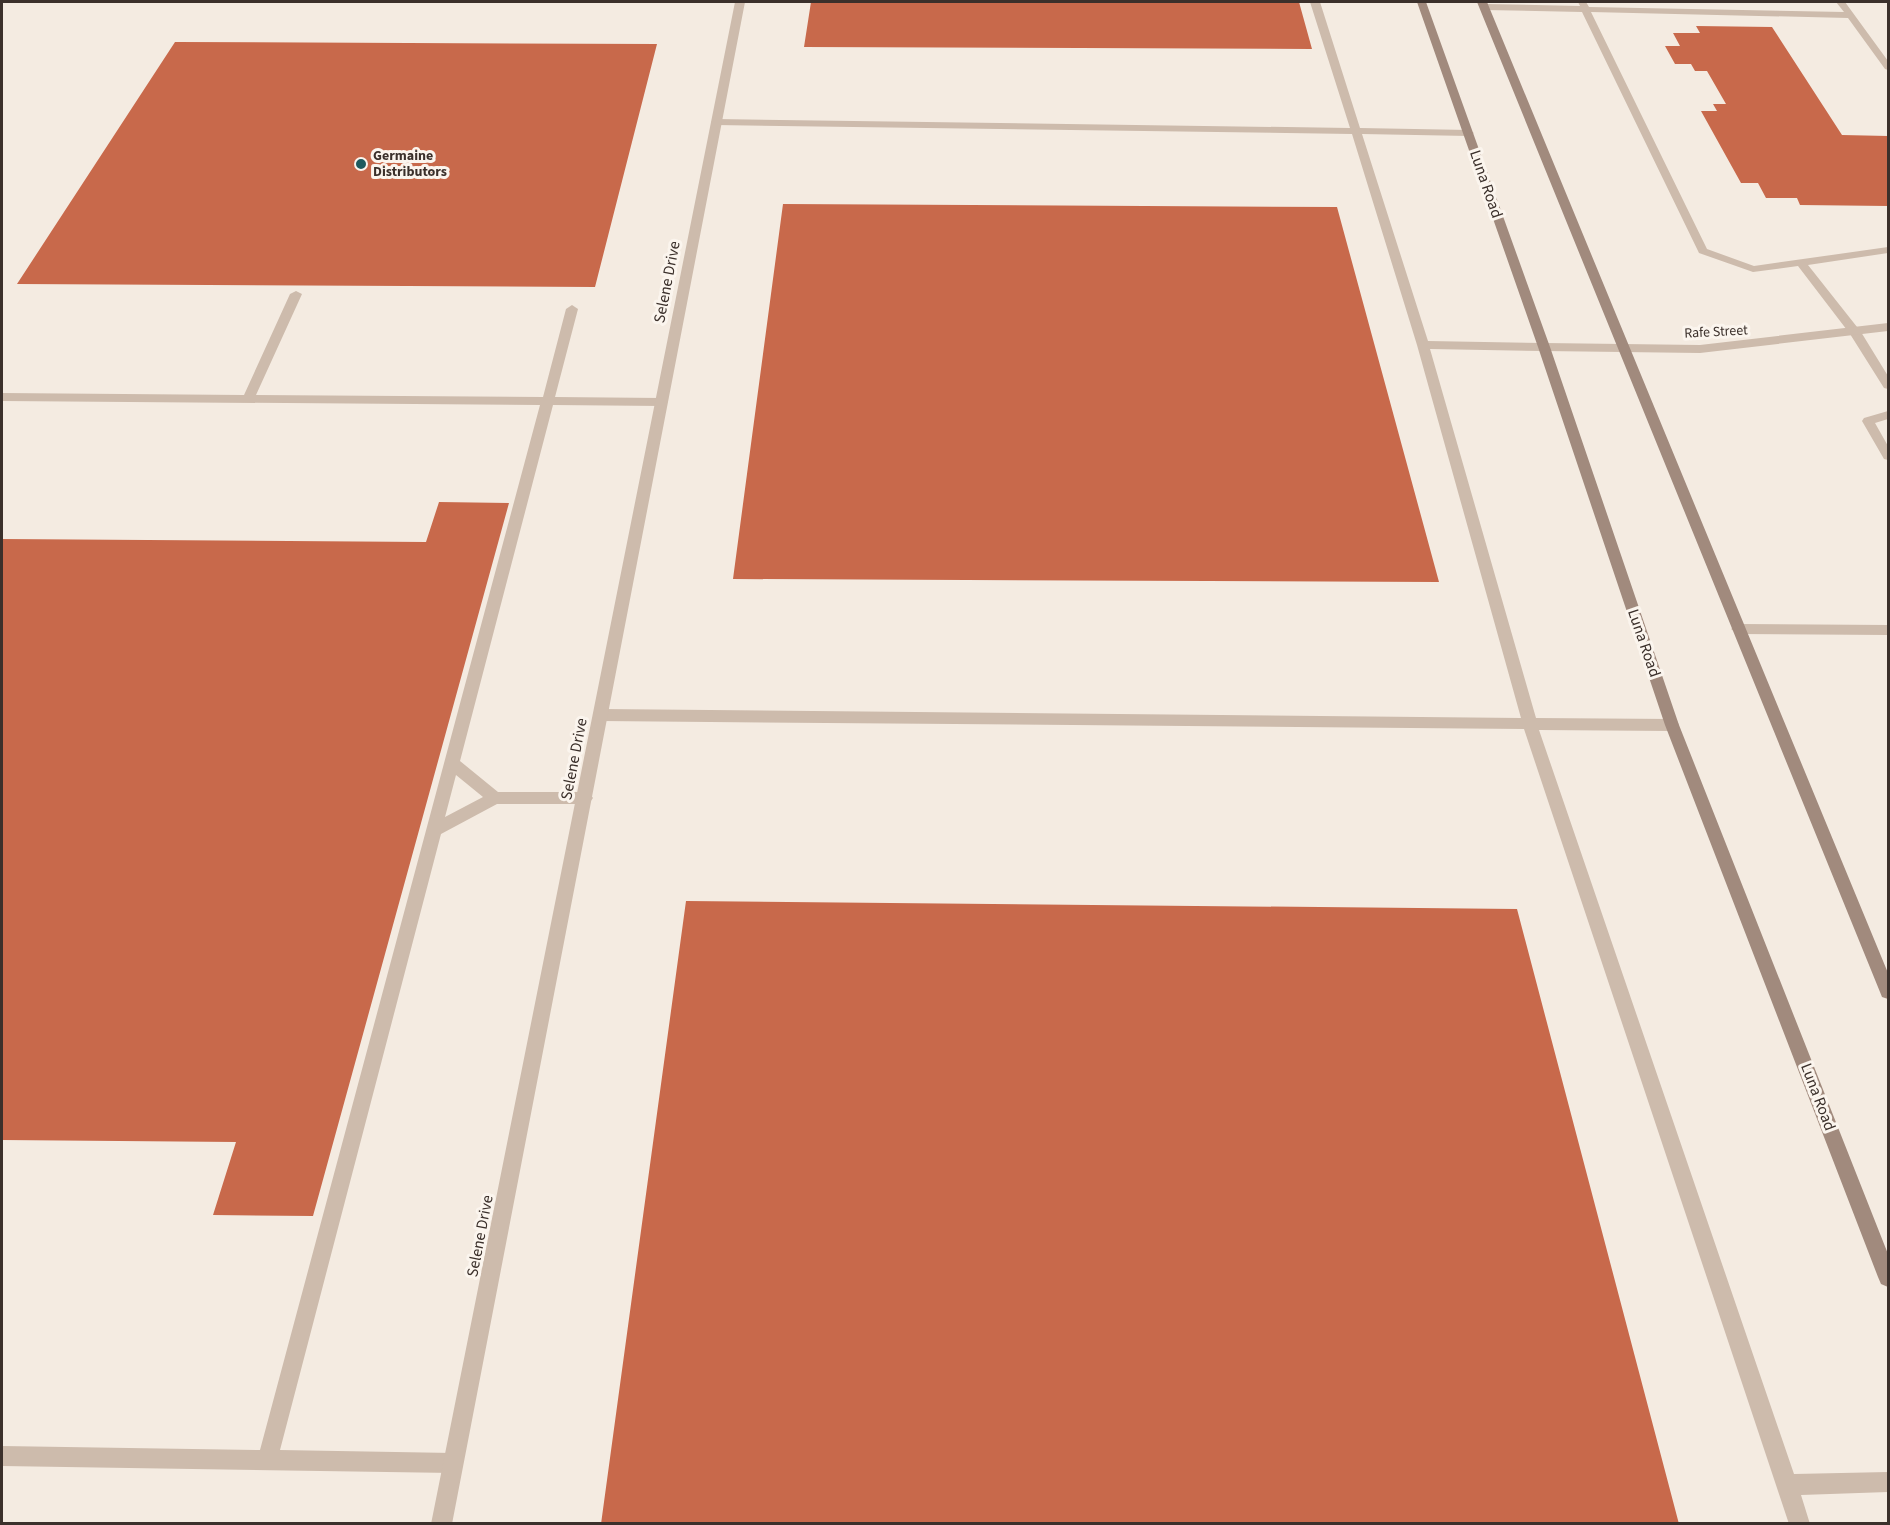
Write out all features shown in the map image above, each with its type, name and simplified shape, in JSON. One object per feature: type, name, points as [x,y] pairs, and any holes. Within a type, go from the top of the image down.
[{"type":"main road","name":"Luna Road","points":[[1421,2],[1544,347],[1672,725],[1888,1277]]},
{"type":"main road","points":[[1483,4],[1738,629],[1883,965],[1888,992]]},
{"type":"street","name":"Selene Drive","points":[[441,1524],[740,2]]},
{"type":"street","points":[[1315,2],[1354,132],[1423,345],[1530,724],[1800,1524]]},
{"type":"street","points":[[1841,2],[1888,67]]},
{"type":"street","points":[[1483,4],[1851,15]]},
{"type":"street","points":[[1584,6],[1703,251],[1753,269],[1803,264],[1888,250]]},
{"type":"street","points":[[716,122],[1468,133]]},
{"type":"street","points":[[1803,264],[1855,332],[1888,385]]},
{"type":"street","points":[[248,399],[297,294]]},
{"type":"street","points":[[267,1461],[572,309]]},
{"type":"street","name":"Rafe Street","points":[[1423,345],[1623,349],[1737,347],[1888,327]]},
{"type":"street","points":[[2,397],[662,402]]},
{"type":"street","points":[[1888,415],[1868,421],[1888,456]]},
{"type":"street","points":[[1738,629],[1888,630]]},
{"type":"street","points":[[601,715],[1672,725]]},
{"type":"street","points":[[452,763],[495,798]]},
{"type":"street","points":[[434,831],[495,798],[585,798]]},
{"type":"street","points":[[2,1456],[453,1463]]},
{"type":"street","points":[[1787,1485],[1888,1482]]},
{"type":"building","points":[[811,2],[1299,2],[1312,49],[804,47]]},
{"type":"building","points":[[1696,26],[1772,27],[1842,135],[1888,136],[1888,206],[1800,205],[1797,198],[1766,198],[1758,183],[1741,183],[1701,111],[1717,111],[1713,104],[1726,104],[1707,71],[1695,71],[1691,64],[1675,64],[1665,46],[1680,46],[1673,33],[1700,33]]},
{"type":"building","name":"Germaine Distributors","points":[[175,42],[657,44],[595,287],[17,284]]},
{"type":"building","points":[[783,204],[1337,207],[1439,582],[733,579]]},
{"type":"building","points":[[439,502],[509,503],[313,1216],[213,1215],[236,1142],[2,1140],[2,539],[426,542]]},
{"type":"building","points":[[686,901],[1517,909],[1679,1524],[601,1524]]},
{"type":"place","name":"Germaine Distributors","points":[[361,164]]}]
